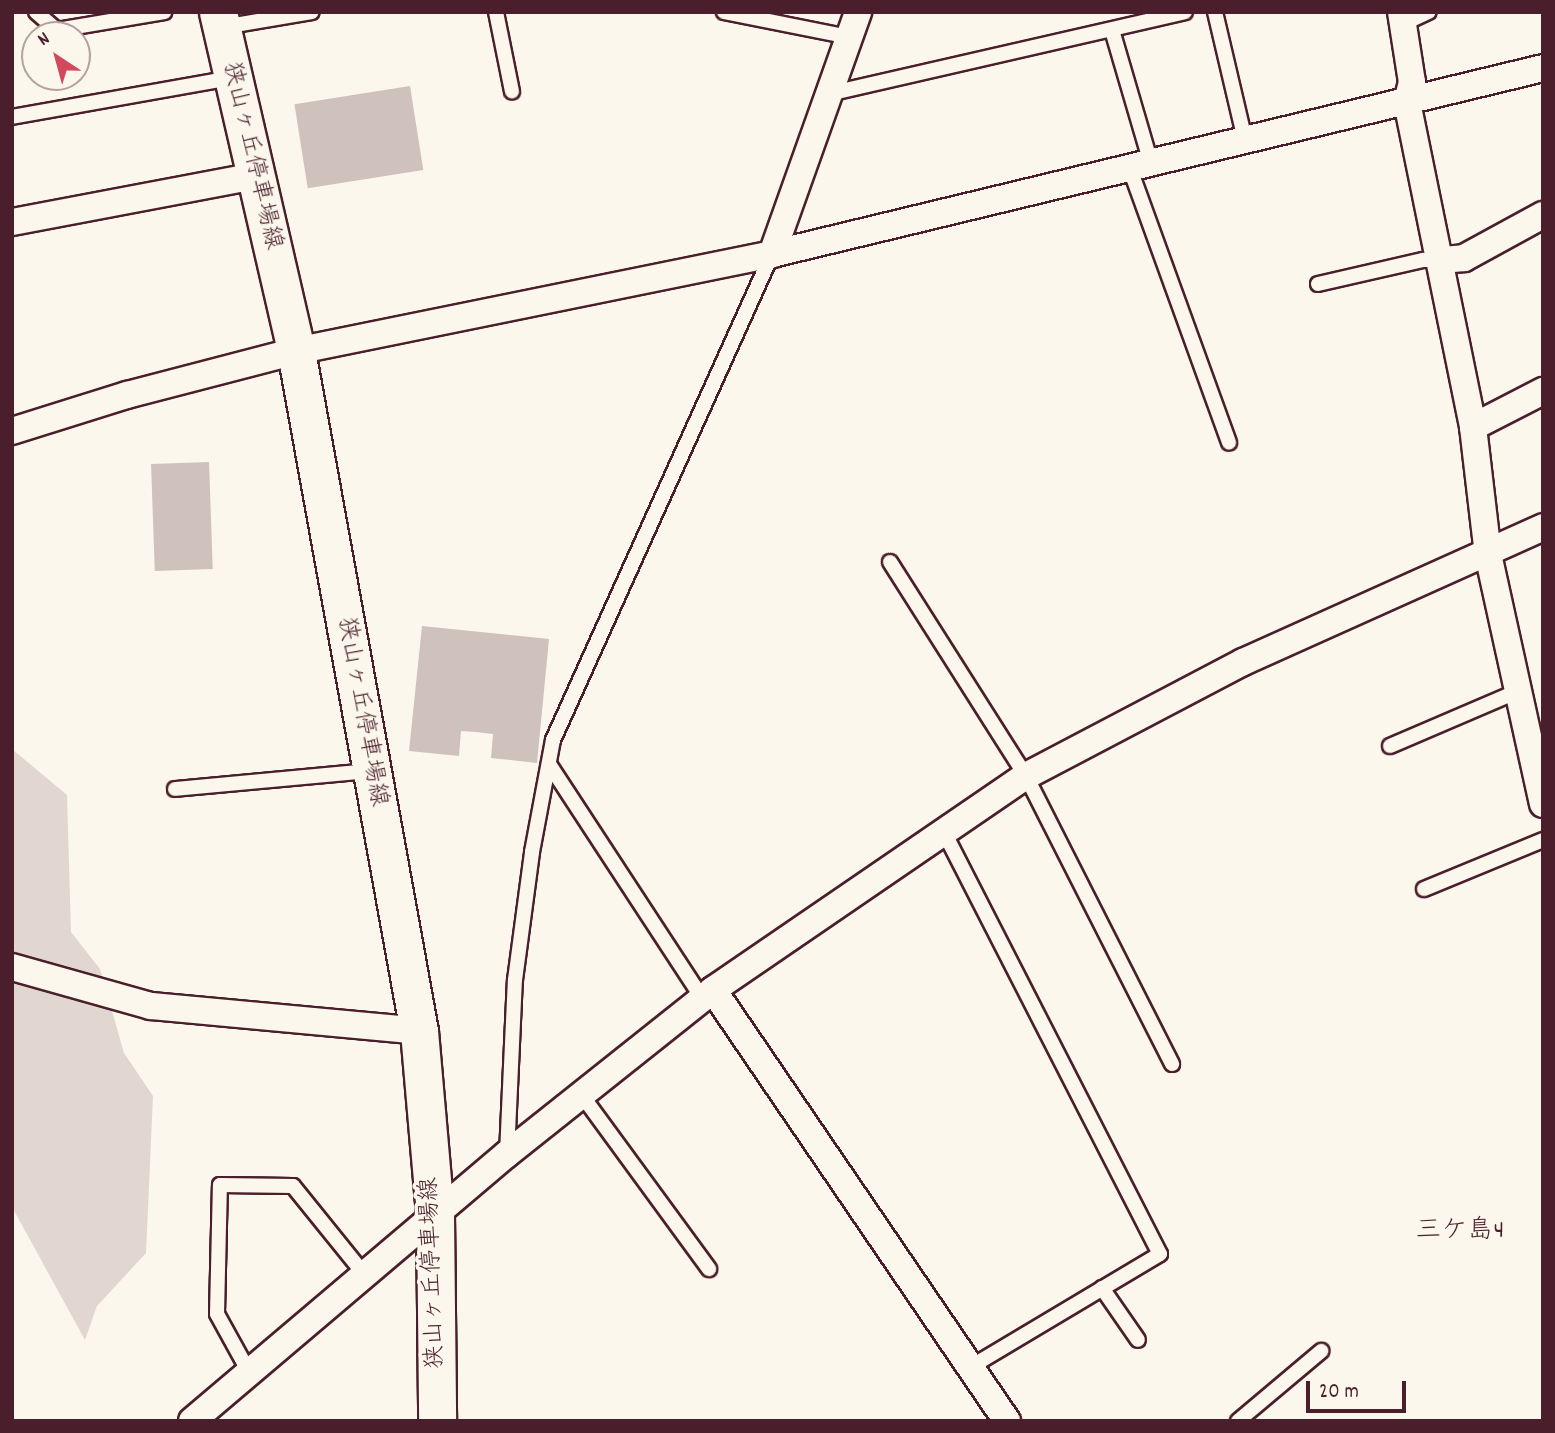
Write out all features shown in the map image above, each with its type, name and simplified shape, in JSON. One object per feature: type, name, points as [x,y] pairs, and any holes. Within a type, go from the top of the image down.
[{"type":"main road","name":"狭山ヶ丘停車場線","points":[[220,20],[296,351],[419,1031],[435,1214],[437,1421]]},
{"type":"street","points":[[772,254],[858,12]]},
{"type":"street","points":[[1403,17],[1412,82],[1407,102],[1442,260],[1473,427],[1488,554],[1516,692],[1543,804]]},
{"type":"street","points":[[12,431],[127,395],[296,351],[772,254],[1543,68]]},
{"type":"street","points":[[12,222],[256,176]]},
{"type":"street","points":[[1442,260],[1464,258],[1543,215]]},
{"type":"street","points":[[1473,427],[1543,391]]},
{"type":"street","points":[[192,1421],[507,1154],[708,994],[1026,776],[1243,662],[1543,527]]},
{"type":"street","points":[[12,967],[151,1006],[419,1031]]},
{"type":"street","points":[[708,994],[1006,1421]]},
{"type":"lane","points":[[36,12],[57,30],[165,12]]},
{"type":"lane","points":[[220,20],[312,12]]},
{"type":"lane","points":[[496,12],[512,91]]},
{"type":"lane","points":[[724,12],[849,37]]},
{"type":"lane","points":[[828,94],[1185,12]]},
{"type":"lane","points":[[1215,12],[1245,140]]},
{"type":"lane","points":[[1403,17],[1429,12]]},
{"type":"lane","points":[[1112,30],[1140,166],[1229,443]]},
{"type":"lane","points":[[12,117],[233,78]]},
{"type":"lane","points":[[507,1154],[516,980],[553,740],[772,254]]},
{"type":"lane","points":[[1318,284],[1423,260],[1442,260]]},
{"type":"lane","points":[[890,562],[1026,776],[1172,1065]]},
{"type":"lane","points":[[1390,746],[1516,692]]},
{"type":"lane","points":[[549,764],[708,994]]},
{"type":"lane","points":[[175,789],[372,771]]},
{"type":"lane","points":[[944,832],[1160,1254],[969,1368]]},
{"type":"lane","points":[[1424,889],[1543,840]]},
{"type":"lane","points":[[582,1094],[709,1269]]},
{"type":"lane","points":[[249,1372],[217,1314],[220,1185],[293,1186],[364,1274]]},
{"type":"lane","points":[[1102,1288],[1138,1340]]},
{"type":"lane","points":[[1238,1421],[1321,1351]]},
{"type":"shaded area","points":[[12,749],[67,795],[71,932],[100,969],[124,1053],[153,1096],[146,1253],[97,1306],[85,1340],[12,1207]]},
{"type":"building","points":[[410,86],[423,170],[308,188],[294,104]]},
{"type":"building","points":[[209,462],[213,569],[155,571],[151,464]]},
{"type":"building","points":[[422,626],[549,639],[537,763],[491,758],[493,734],[476,732],[461,731],[459,756],[409,751]]},
{"type":"district","name":"三ケ島4","points":[[1460,1232]]}]
